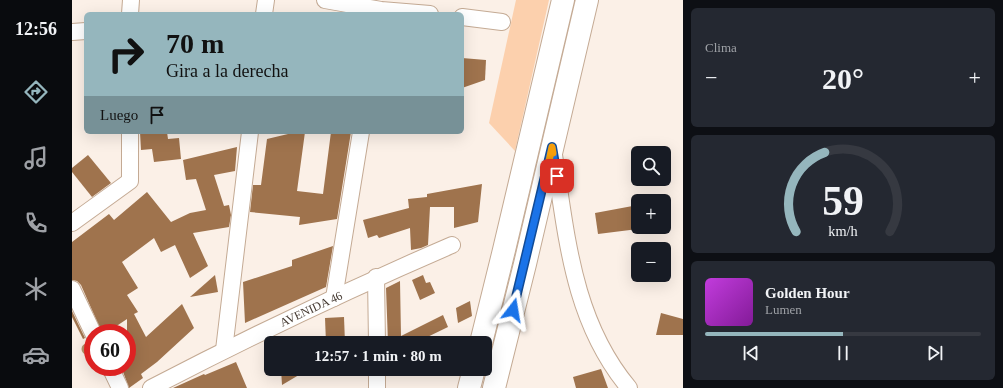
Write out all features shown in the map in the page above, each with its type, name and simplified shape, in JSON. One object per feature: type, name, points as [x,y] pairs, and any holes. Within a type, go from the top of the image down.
[{"type":"main road","points":[[483,336],[564,0]]},
{"type":"main road","points":[[494,388],[525,264],[587,0]]},
{"type":"main road","points":[[470,388],[473,376]]},
{"type":"street","points":[[130,12],[131,0]]},
{"type":"street","points":[[264,12],[266,0]]},
{"type":"street","points":[[325,0],[414,12]]},
{"type":"street","points":[[464,17],[502,22]]},
{"type":"street","points":[[72,32],[84,31]]},
{"type":"street","points":[[72,223],[130,181],[130,134]]},
{"type":"street","points":[[224,350],[250,134]]},
{"type":"street","points":[[334,298],[361,134]]},
{"type":"street","points":[[552,147],[568,250],[580,299],[605,355],[629,388]]},
{"type":"street","name":"AVENIDA 46","points":[[151,388],[224,350],[376,277],[452,245]]},
{"type":"street","points":[[376,277],[377,336]]},
{"type":"street","points":[[74,297],[88,324]]},
{"type":"street","points":[[114,376],[120,388]]},
{"type":"street","points":[[377,376],[377,388]]},
{"type":"shaded area","points":[[516,0],[549,0],[515,151],[489,123]]},
{"type":"building","points":[[464,58],[486,60],[485,80],[464,87]]},
{"type":"building","points":[[140,134],[167,134],[168,139],[179,138],[181,159],[154,162],[152,149],[141,150]]},
{"type":"building","points":[[288,134],[305,134],[297,191],[323,194],[331,134],[351,134],[337,219],[299,225],[300,217],[250,212],[253,185],[261,185],[267,139]]},
{"type":"building","points":[[237,147],[235,171],[214,175],[224,206],[229,205],[231,215],[229,227],[193,233],[208,266],[190,278],[175,245],[161,252],[154,238],[122,262],[138,288],[127,295],[138,312],[134,314],[146,337],[182,304],[194,328],[157,362],[141,374],[143,378],[129,388],[125,376],[136,376],[136,324],[127,324],[127,319],[120,324],[98,324],[81,285],[77,281],[72,280],[72,242],[109,214],[114,220],[147,192],[171,222],[190,213],[206,210],[196,179],[186,180],[183,160]]},
{"type":"building","points":[[88,155],[111,183],[92,197],[72,172],[72,168]]},
{"type":"building","points":[[482,184],[478,222],[454,228],[454,207],[430,207],[428,245],[411,250],[410,228],[379,238],[377,235],[368,238],[363,220],[409,208],[408,199],[427,197],[427,194]]},
{"type":"building","points":[[631,206],[631,230],[598,234],[595,213]]},
{"type":"building","points":[[333,246],[326,287],[245,323],[243,282],[292,266],[292,260]]},
{"type":"building","points":[[215,275],[218,292],[190,297]]},
{"type":"building","points":[[423,275],[426,283],[430,282],[435,293],[420,300],[412,280]]},
{"type":"building","points":[[400,281],[401,336],[388,336],[386,288]]},
{"type":"building","points":[[470,301],[472,316],[458,323],[456,308]]},
{"type":"building","points":[[72,311],[84,338],[83,339],[72,317]]},
{"type":"building","points":[[661,313],[683,319],[683,335],[656,335]]},
{"type":"building","points":[[443,315],[448,327],[429,336],[401,336]]},
{"type":"building","points":[[344,317],[345,336],[326,336],[325,318]]},
{"type":"building","points":[[236,362],[247,388],[173,388],[204,374],[205,375]]},
{"type":"building","points":[[601,369],[608,388],[576,388],[573,377]]},
{"type":"building","points":[[281,376],[297,376],[282,385]]},
{"type":"slow traffic","points":[[545,180],[552,147],[553,153]]},
{"type":"route","points":[[513,310],[552,147],[557,176]]}]
